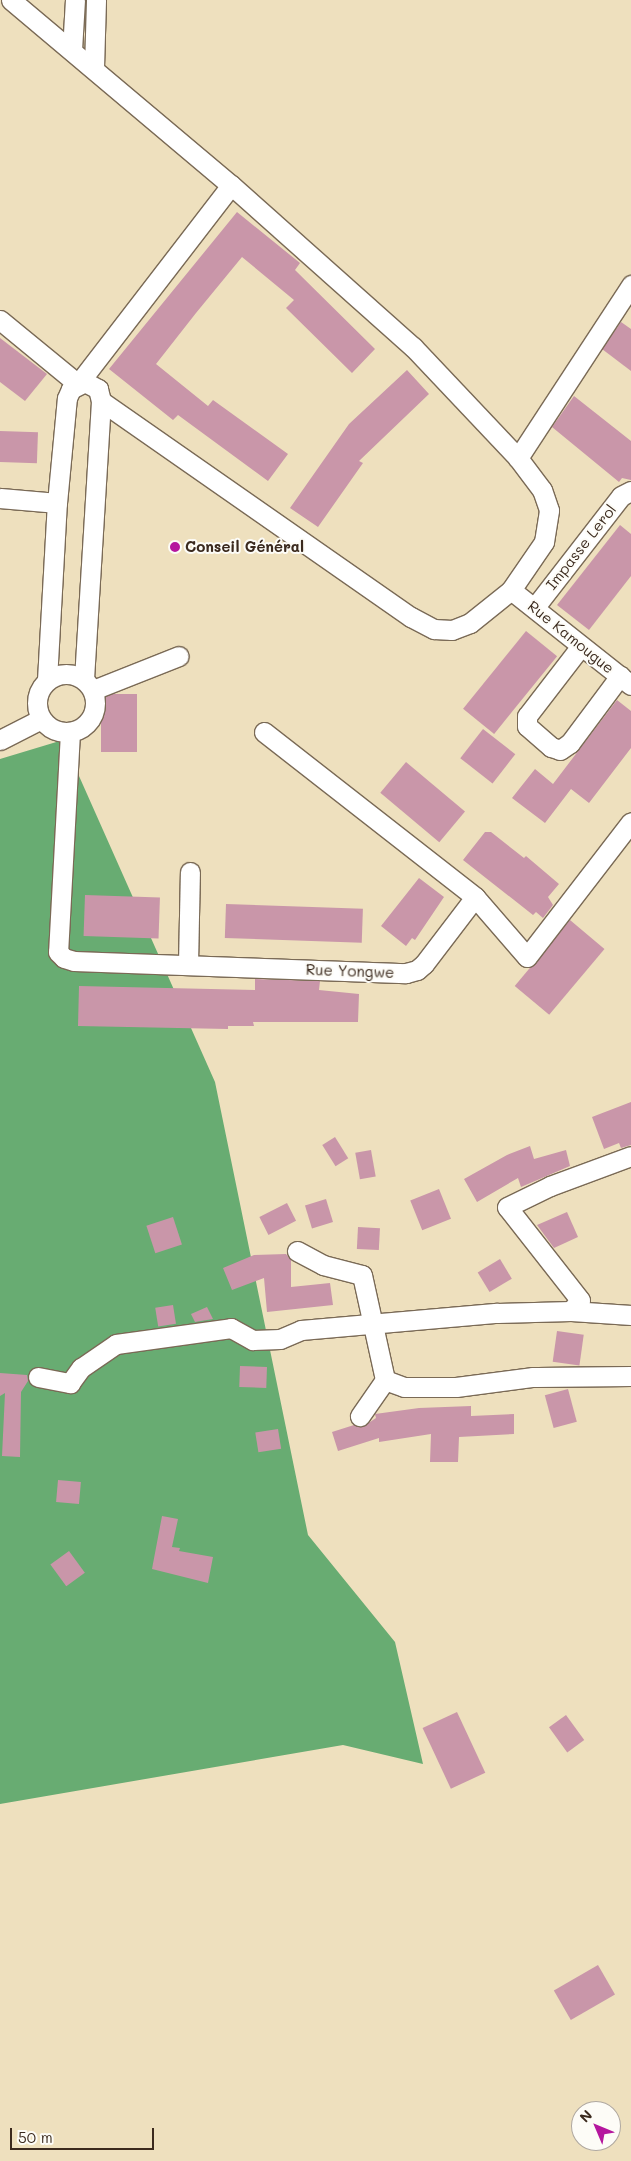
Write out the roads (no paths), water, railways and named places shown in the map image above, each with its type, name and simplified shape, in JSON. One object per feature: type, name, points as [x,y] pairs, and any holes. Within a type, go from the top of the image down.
[{"type":"street","points":[[11,0],[94,68],[231,186],[413,347],[518,458],[542,490],[548,510],[548,526],[533,561],[510,590],[462,627],[444,631],[424,625],[101,401]]},
{"type":"street","points":[[72,50],[75,0]]},
{"type":"street","points":[[94,68],[96,0]]},
{"type":"street","points":[[0,320],[78,384],[92,384],[98,389],[101,401],[88,684],[95,708],[92,716],[79,729],[70,732],[54,730],[41,719],[36,699],[47,680],[57,503],[68,398],[78,384],[231,186]]},
{"type":"street","points":[[518,458],[631,285]]},
{"type":"street","name":"Impasse Lerol","points":[[534,607],[621,496],[631,491]]},
{"type":"street","points":[[0,498],[57,503]]},
{"type":"street","name":"Rue Kamougue","points":[[510,590],[534,607],[625,681]]},
{"type":"street","points":[[581,646],[527,716],[527,726],[551,747],[560,750],[570,743],[625,681]]},
{"type":"street","points":[[47,680],[65,673],[88,684],[179,656]]},
{"type":"street","points":[[0,740],[41,719]]},
{"type":"street","name":"Rue Yongwe","points":[[70,732],[58,952],[74,961],[394,973],[417,970],[476,897]]},
{"type":"street","points":[[264,732],[476,897],[527,957],[631,822]]},
{"type":"street","points":[[188,964],[190,872]]},
{"type":"street","points":[[571,1312],[580,1300],[507,1207],[550,1186],[631,1156]]},
{"type":"street","points":[[297,1251],[323,1265],[362,1275],[371,1326],[385,1380],[360,1416]]},
{"type":"street","points":[[38,1377],[70,1383],[82,1368],[116,1344],[135,1339],[231,1328],[253,1340],[262,1340],[280,1339],[301,1330],[371,1326],[497,1313],[571,1312],[631,1315]]},
{"type":"street","points":[[385,1380],[404,1387],[456,1387],[533,1377],[631,1376]]},
{"type":"place","name":"Conseil Général","points":[[175,547]]}]
